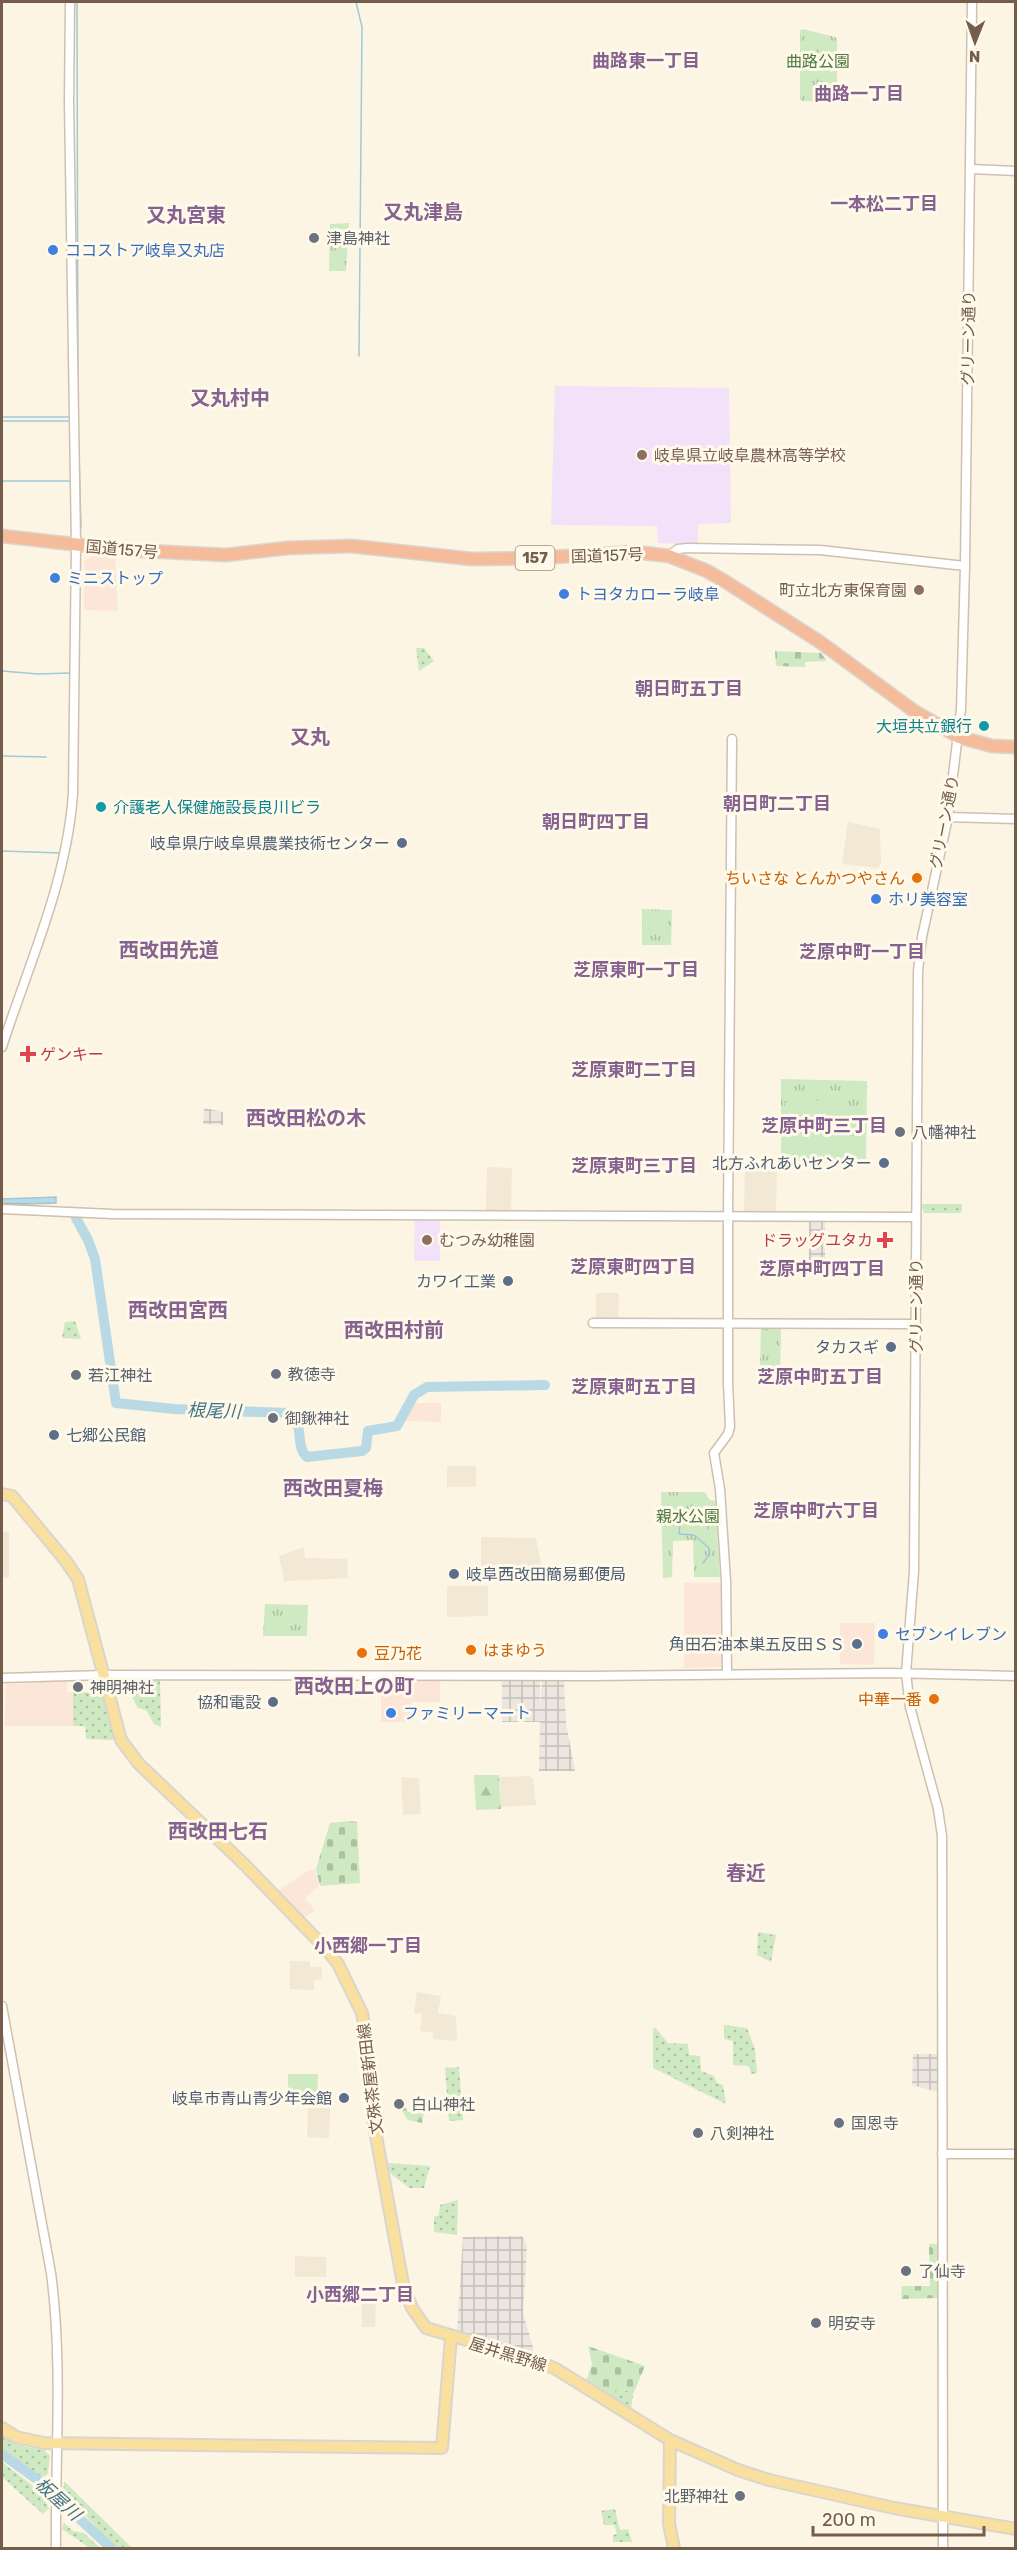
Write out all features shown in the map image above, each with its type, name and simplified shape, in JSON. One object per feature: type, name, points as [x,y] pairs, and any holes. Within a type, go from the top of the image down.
[{"type":"highway","name":"国道157号","points":[[2,536],[125,550],[226,555],[287,548],[351,546],[472,560],[636,552],[669,556],[707,570],[820,642],[914,711],[959,737],[992,746],[1016,747]]},
{"type":"main road","name":"文殊茶屋新田線","points":[[2,1494],[12,1496],[59,1552],[78,1580],[121,1740],[139,1764],[231,1851],[320,1942],[343,1975],[362,2013],[368,2037],[372,2072],[372,2114],[403,2284],[412,2308],[426,2328],[451,2337]]},
{"type":"main road","name":"屋井黒野線","points":[[2,2428],[27,2440],[57,2444],[442,2448],[451,2337],[534,2360],[556,2369],[670,2440],[769,2481],[944,2517],[1016,2529]]},
{"type":"main road","points":[[670,2440],[669,2524],[674,2548]]},
{"type":"street","points":[[2,1047],[59,882],[70,828],[75,744],[76,545],[70,227],[70,2]]},
{"type":"street","name":"グリーン通り","points":[[943,2548],[942,1836],[937,1802],[910,1707],[906,1673],[914,1571],[918,971],[922,937],[948,817],[959,737],[965,566],[972,2]]},
{"type":"street","points":[[970,169],[1016,171]]},
{"type":"street","points":[[669,556],[678,549],[687,548],[805,549],[856,552],[965,566]]},
{"type":"street","points":[[727,1674],[726,1581],[720,1489],[714,1454],[730,1431],[728,1215],[732,739]]},
{"type":"street","points":[[948,817],[1016,819]]},
{"type":"street","points":[[2,1209],[112,1214],[916,1216]]},
{"type":"street","points":[[593,1323],[916,1324]]},
{"type":"street","points":[[2,1678],[104,1675],[906,1673],[1016,1676]]},
{"type":"street","points":[[2,2006],[52,2283],[58,2347],[56,2548]]},
{"type":"street","points":[[942,2154],[1016,2154]]},
{"type":"shaded area","name":"岐阜県立岐阜農林高等学校","points":[[555,386],[729,388],[731,523],[698,524],[698,545],[658,543],[657,526],[551,525]]},
{"type":"shaded area","points":[[95,553],[115,554],[118,611],[84,610],[84,562]]},
{"type":"shaded area","points":[[848,822],[880,829],[881,864],[877,868],[842,864]]},
{"type":"shaded area","points":[[204,1108],[223,1112],[223,1125],[203,1124]]},
{"type":"shaded area","points":[[487,1167],[512,1168],[511,1211],[486,1211]]},
{"type":"shaded area","points":[[745,1168],[777,1168],[776,1212],[744,1212]]},
{"type":"shaded area","name":"むつみ幼稚園","points":[[415,1217],[440,1219],[440,1261],[414,1261]]},
{"type":"shaded area","points":[[809,1219],[825,1219],[825,1268],[809,1268]]},
{"type":"shaded area","points":[[596,1293],[619,1293],[618,1318],[596,1318]]},
{"type":"shaded area","points":[[410,1403],[441,1403],[441,1422],[403,1421]]},
{"type":"shaded area","points":[[447,1466],[476,1466],[476,1487],[447,1487]]},
{"type":"shaded area","points":[[2,1531],[9,1532],[9,1578],[2,1578]]},
{"type":"shaded area","points":[[481,1537],[536,1538],[544,1578],[481,1577]]},
{"type":"shaded area","points":[[304,1547],[305,1558],[347,1559],[348,1578],[284,1581],[279,1556]]},
{"type":"shaded area","points":[[684,1583],[722,1583],[723,1667],[684,1668]]},
{"type":"shaded area","points":[[447,1586],[488,1586],[488,1616],[447,1617]]},
{"type":"shaded area","name":"角田石油本巣五反田ＳＳ","points":[[840,1623],[875,1623],[874,1665],[840,1664]]},
{"type":"shaded area","points":[[542,1679],[564,1680],[566,1723],[575,1771],[539,1771],[540,1722],[502,1722],[502,1680],[540,1680],[540,1709]]},
{"type":"shaded area","points":[[381,1680],[440,1680],[440,1702],[412,1702],[412,1722],[381,1722]]},
{"type":"shaded area","points":[[67,1681],[67,1692],[73,1692],[73,1726],[5,1726],[6,1684]]},
{"type":"shaded area","points":[[529,1776],[533,1778],[536,1805],[501,1807],[500,1777]]},
{"type":"shaded area","points":[[401,1777],[419,1778],[421,1814],[403,1815]]},
{"type":"shaded area","points":[[315,1869],[319,1886],[305,1898],[315,1910],[301,1920],[275,1893],[306,1872]]},
{"type":"shaded area","points":[[290,1961],[310,1961],[310,1967],[322,1967],[322,1979],[314,1980],[314,1990],[290,1989]]},
{"type":"shaded area","points":[[417,1992],[441,1996],[438,2013],[456,2016],[457,2041],[433,2039],[433,2033],[420,2031],[422,2014],[414,2013]]},
{"type":"shaded area","points":[[913,2054],[939,2054],[938,2092],[912,2085]]},
{"type":"shaded area","points":[[308,2108],[330,2108],[329,2138],[307,2137]]},
{"type":"shaded area","points":[[522,2236],[527,2246],[523,2313],[533,2347],[533,2356],[461,2337],[457,2332],[463,2237]]},
{"type":"shaded area","points":[[295,2256],[326,2257],[326,2277],[295,2277]]},
{"type":"shaded area","points":[[362,2296],[376,2296],[375,2327],[362,2327]]},
{"type":"green space","name":"曲路公園","points":[[800,30],[837,39],[837,100],[835,102],[802,101],[800,99]]},
{"type":"green space","points":[[349,223],[346,271],[329,271],[330,224]]},
{"type":"green space","points":[[416,648],[424,648],[434,661],[419,671]]},
{"type":"green space","points":[[775,651],[821,653],[827,661],[805,662],[805,667],[776,666]]},
{"type":"green space","points":[[642,909],[672,910],[671,945],[642,945]]},
{"type":"green space","points":[[781,1079],[867,1081],[866,1162],[781,1160]]},
{"type":"green space","points":[[800,1101],[834,1104],[842,1112],[845,1117],[846,1130],[842,1156],[788,1155],[785,1103]]},
{"type":"green space","points":[[921,1204],[962,1204],[962,1211],[960,1213],[924,1213]]},
{"type":"green space","points":[[75,1321],[81,1339],[62,1338],[65,1322]]},
{"type":"green space","points":[[761,1326],[779,1326],[781,1329],[780,1376],[760,1367]]},
{"type":"green space","name":"親水公園","points":[[661,1492],[704,1492],[710,1500],[715,1501],[720,1577],[694,1577],[693,1540],[673,1541],[672,1577],[663,1578]]},
{"type":"green space","points":[[265,1604],[308,1605],[307,1636],[263,1636]]},
{"type":"green space","points":[[160,1678],[161,1727],[154,1724],[146,1710],[138,1708],[122,1679]]},
{"type":"green space","points":[[73,1692],[103,1693],[115,1740],[86,1739],[85,1726],[73,1726]]},
{"type":"green space","points":[[474,1775],[499,1775],[501,1809],[476,1810]]},
{"type":"green space","points":[[357,1822],[360,1883],[320,1886],[316,1869],[330,1823]]},
{"type":"green space","points":[[758,1932],[776,1935],[771,1962],[757,1955]]},
{"type":"green space","points":[[724,2025],[747,2028],[755,2049],[757,2073],[751,2074],[749,2066],[733,2065],[733,2041],[724,2039]]},
{"type":"green space","points":[[655,2027],[668,2043],[688,2044],[689,2055],[700,2056],[701,2071],[714,2076],[717,2083],[723,2085],[726,2104],[653,2068],[653,2030]]},
{"type":"green space","points":[[459,2067],[463,2120],[449,2121],[445,2068]]},
{"type":"green space","points":[[288,2074],[318,2074],[317,2103],[288,2102]]},
{"type":"green space","points":[[417,2098],[425,2107],[422,2123],[408,2120],[403,2112],[403,2104],[408,2112],[413,2112],[415,2107],[417,2108],[415,2105]]},
{"type":"green space","points":[[388,2163],[430,2166],[424,2188],[409,2188],[390,2173]]},
{"type":"green space","points":[[458,2200],[457,2235],[434,2232],[434,2217],[439,2215],[440,2205]]},
{"type":"green space","points":[[929,2244],[938,2244],[939,2298],[901,2299],[902,2286],[930,2286]]},
{"type":"green space","points":[[588,2346],[645,2366],[633,2394],[618,2386],[612,2398],[586,2381],[592,2364]]},
{"type":"green space","points":[[617,2385],[633,2394],[631,2410],[612,2398]]},
{"type":"green space","points":[[2,2435],[18,2445],[44,2450],[50,2456],[48,2473],[44,2478],[2,2453]]},
{"type":"green space","points":[[2,2462],[37,2489],[49,2508],[43,2514],[2,2477]]},
{"type":"green space","points":[[64,2481],[132,2548],[115,2548],[84,2514],[63,2496]]},
{"type":"green space","points":[[615,2509],[620,2530],[628,2529],[632,2542],[613,2542],[613,2535],[617,2534],[614,2525],[604,2525],[601,2511]]},
{"type":"green space","points":[[64,2523],[73,2531],[84,2533],[100,2548],[90,2548],[62,2529]]},
{"type":"water","points":[[56,1197],[56,1203],[2,1205],[2,1199]]},
{"type":"waterway","points":[[77,2],[78,421],[81,528]]},
{"type":"waterway","points":[[356,2],[362,27],[359,356]]},
{"type":"waterway","points":[[2,417],[71,417]]},
{"type":"waterway","points":[[2,421],[70,421]]},
{"type":"waterway","points":[[2,481],[73,481]]},
{"type":"waterway","points":[[2,671],[38,674],[70,673]]},
{"type":"waterway","points":[[2,756],[46,757]]},
{"type":"waterway","points":[[2,851],[61,853]]},
{"type":"waterway","name":"根尾川","points":[[76,1218],[95,1259],[116,1403],[174,1409],[288,1413],[297,1422],[301,1447],[307,1457],[362,1451],[366,1448],[368,1431],[397,1426],[414,1395],[427,1387],[545,1385]]},
{"type":"waterway","points":[[703,1563],[709,1555],[709,1548],[694,1535],[679,1534],[681,1517],[686,1516],[691,1523],[708,1524],[708,1529]]},
{"type":"waterway","name":"板屋川","points":[[2,2454],[39,2481],[111,2548]]},
{"type":"place","name":"津島神社","points":[[314,238]]},
{"type":"place","name":"ココストア岐阜又丸店","points":[[53,250]]},
{"type":"place","name":"岐阜県立岐阜農林高等学校","points":[[642,455]]},
{"type":"place","name":"ミニストップ","points":[[55,578]]},
{"type":"place","name":"町立北方東保育園","points":[[919,590]]},
{"type":"place","name":"トヨタカローラ岐阜","points":[[564,594]]},
{"type":"place","name":"大垣共立銀行","points":[[984,726]]},
{"type":"place","name":"介護老人保健施設長良川ビラ","points":[[101,807]]},
{"type":"place","name":"岐阜県庁岐阜県農業技術センター","points":[[402,843]]},
{"type":"place","name":"ちいさな とんかつやさん","points":[[917,878]]},
{"type":"place","name":"ホリ美容室","points":[[876,899]]},
{"type":"place","name":"ゲンキー","points":[[28,1054]]},
{"type":"place","name":"八幡神社","points":[[900,1132]]},
{"type":"place","name":"北方ふれあいセンター","points":[[884,1163]]},
{"type":"place","name":"むつみ幼稚園","points":[[427,1240]]},
{"type":"place","name":"ドラッグユタカ","points":[[885,1240]]},
{"type":"place","name":"カワイ工業","points":[[508,1281]]},
{"type":"place","name":"タカスギ","points":[[891,1347]]},
{"type":"place","name":"教徳寺","points":[[276,1374]]},
{"type":"place","name":"若江神社","points":[[76,1375]]},
{"type":"place","name":"御鍬神社","points":[[273,1418]]},
{"type":"place","name":"七郷公民館","points":[[54,1435]]},
{"type":"place","name":"岐阜西改田簡易郵便局","points":[[454,1574]]},
{"type":"place","name":"セブンイレブン","points":[[883,1634]]},
{"type":"place","name":"角田石油本巣五反田ＳＳ","points":[[857,1644]]},
{"type":"place","name":"はまゆう","points":[[471,1650]]},
{"type":"place","name":"豆乃花","points":[[362,1653]]},
{"type":"place","name":"神明神社","points":[[78,1687]]},
{"type":"place","name":"中華一番","points":[[934,1699]]},
{"type":"place","name":"協和電設","points":[[273,1702]]},
{"type":"place","name":"ファミリーマート","points":[[391,1713]]},
{"type":"place","name":"岐阜市青山青少年会館","points":[[344,2098]]},
{"type":"place","name":"白山神社","points":[[399,2104]]},
{"type":"place","name":"国恩寺","points":[[839,2123]]},
{"type":"place","name":"八剣神社","points":[[698,2133]]},
{"type":"place","name":"了仙寺","points":[[906,2271]]},
{"type":"place","name":"明安寺","points":[[816,2323]]},
{"type":"place","name":"北野神社","points":[[740,2496]]},
{"type":"district","name":"曲路東一丁目","points":[[646,61]]},
{"type":"district","name":"曲路一丁目","points":[[859,94]]},
{"type":"district","name":"一本松二丁目","points":[[884,204]]},
{"type":"district","name":"又丸津島","points":[[423,212]]},
{"type":"district","name":"又丸宮東","points":[[186,215]]},
{"type":"district","name":"又丸村中","points":[[230,398]]},
{"type":"district","name":"朝日町五丁目","points":[[689,689]]},
{"type":"district","name":"又丸","points":[[310,737]]},
{"type":"district","name":"朝日町二丁目","points":[[777,804]]},
{"type":"district","name":"朝日町四丁目","points":[[596,822]]},
{"type":"district","name":"西改田先道","points":[[169,950]]},
{"type":"district","name":"芝原中町一丁目","points":[[862,952]]},
{"type":"district","name":"芝原東町一丁目","points":[[636,970]]},
{"type":"district","name":"芝原東町二丁目","points":[[634,1070]]},
{"type":"district","name":"西改田松の木","points":[[306,1118]]},
{"type":"district","name":"芝原中町三丁目","points":[[824,1126]]},
{"type":"district","name":"芝原東町三丁目","points":[[634,1166]]},
{"type":"district","name":"芝原東町四丁目","points":[[633,1267]]},
{"type":"district","name":"芝原中町四丁目","points":[[822,1269]]},
{"type":"district","name":"西改田宮西","points":[[178,1310]]},
{"type":"district","name":"西改田村前","points":[[394,1330]]},
{"type":"district","name":"芝原中町五丁目","points":[[820,1377]]},
{"type":"district","name":"芝原東町五丁目","points":[[634,1387]]},
{"type":"district","name":"西改田夏梅","points":[[333,1488]]},
{"type":"district","name":"芝原中町六丁目","points":[[816,1511]]},
{"type":"district","name":"西改田上の町","points":[[354,1686]]},
{"type":"district","name":"西改田七石","points":[[218,1831]]},
{"type":"district","name":"春近","points":[[746,1873]]},
{"type":"district","name":"小西郷一丁目","points":[[368,1946]]},
{"type":"district","name":"小西郷二丁目","points":[[360,2295]]}]
